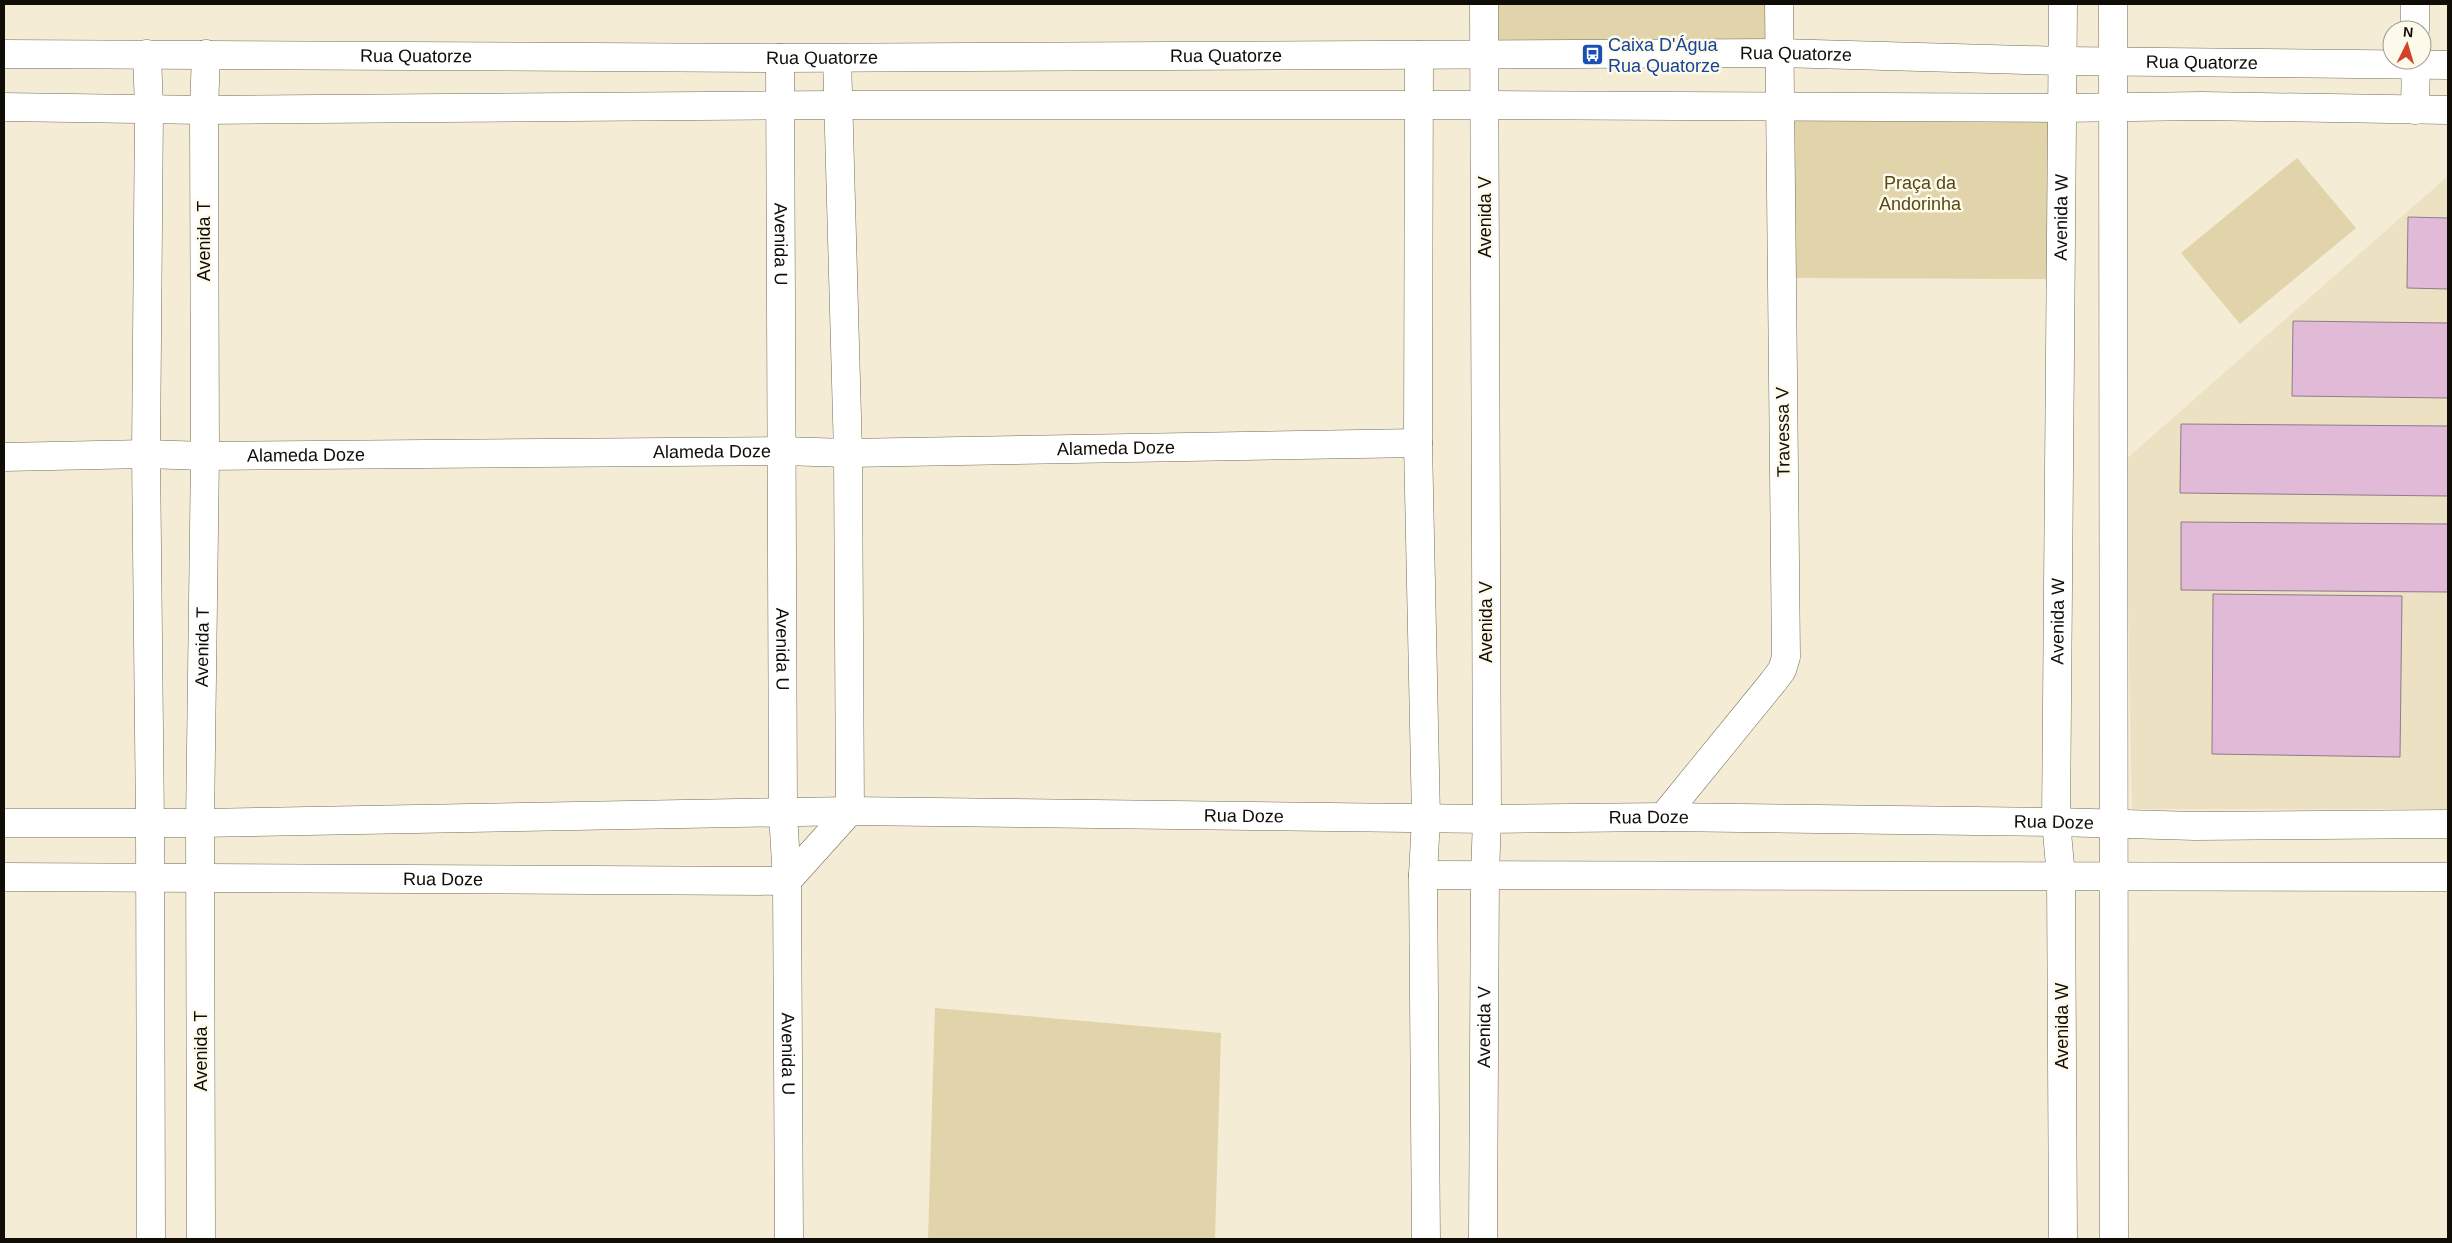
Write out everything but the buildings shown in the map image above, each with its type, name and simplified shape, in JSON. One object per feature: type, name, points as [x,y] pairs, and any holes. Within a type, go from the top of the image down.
[{"type":"street","name":"Avenida V","points":[[1483,1239],[1484,874],[1487,819],[1484,4]]},
{"type":"street","name":"Travessa V","points":[[1663,817],[1773,682],[1782,670],[1786,657],[1778,4]]},
{"type":"street","name":"Avenida W","points":[[2063,4],[2056,822],[2061,876],[2063,1239]]},
{"type":"street","points":[[2113,4],[2114,1239]]},
{"type":"street","points":[[2415,4],[2415,20]]},
{"type":"street","name":"Rua Quatorze","points":[[4,54],[837,58],[1779,54],[2063,61],[2382,63]]},
{"type":"street","points":[[147,54],[149,110],[146,454],[150,824],[151,1239]]},
{"type":"street","name":"Avenida T","points":[[201,1239],[200,823],[205,456],[204,110],[206,54]]},
{"type":"street","points":[[1419,55],[1418,443],[1426,818],[1423,875],[1426,1239]]},
{"type":"street","name":"Avenida U","points":[[780,58],[783,813],[787,881],[790,1239]]},
{"type":"street","points":[[787,881],[850,811],[848,453],[837,58]]},
{"type":"street","name":"Rua Quatorze","points":[[2432,64],[2448,65]]},
{"type":"street","points":[[2415,110],[2416,70]]},
{"type":"street","points":[[4,107],[204,110],[838,105],[1779,105],[2062,108],[2202,106],[2448,110]]},
{"type":"street","name":"Alameda Doze","points":[[4,457],[146,454],[205,456],[782,451],[848,453],[1418,443]]},
{"type":"street","name":"Rua Doze","points":[[4,823],[150,824],[850,811],[1487,819],[1663,817],[2056,822],[2195,826],[2448,824]]},
{"type":"street","points":[[1423,875],[2448,877]]},
{"type":"street","name":"Rua Doze","points":[[4,877],[150,880],[787,881]]},
{"type":"shaded area","points":[[2448,176],[2448,809],[2132,809],[2125,460]]},
{"type":"green space","points":[[1484,4],[1779,4],[1780,55],[1484,53]]},
{"type":"green space","name":"Praça da Andorinha","points":[[1781,108],[2061,109],[2059,279],[1780,278]]},
{"type":"green space","points":[[2297,158],[2356,228],[2240,324],[2181,253]]},
{"type":"green space","points":[[935,1008],[1221,1033],[1215,1239],[928,1239]]},
{"type":"place","name":"Caixa D'Água Rua Quatorze","points":[[1592,55]]}]
